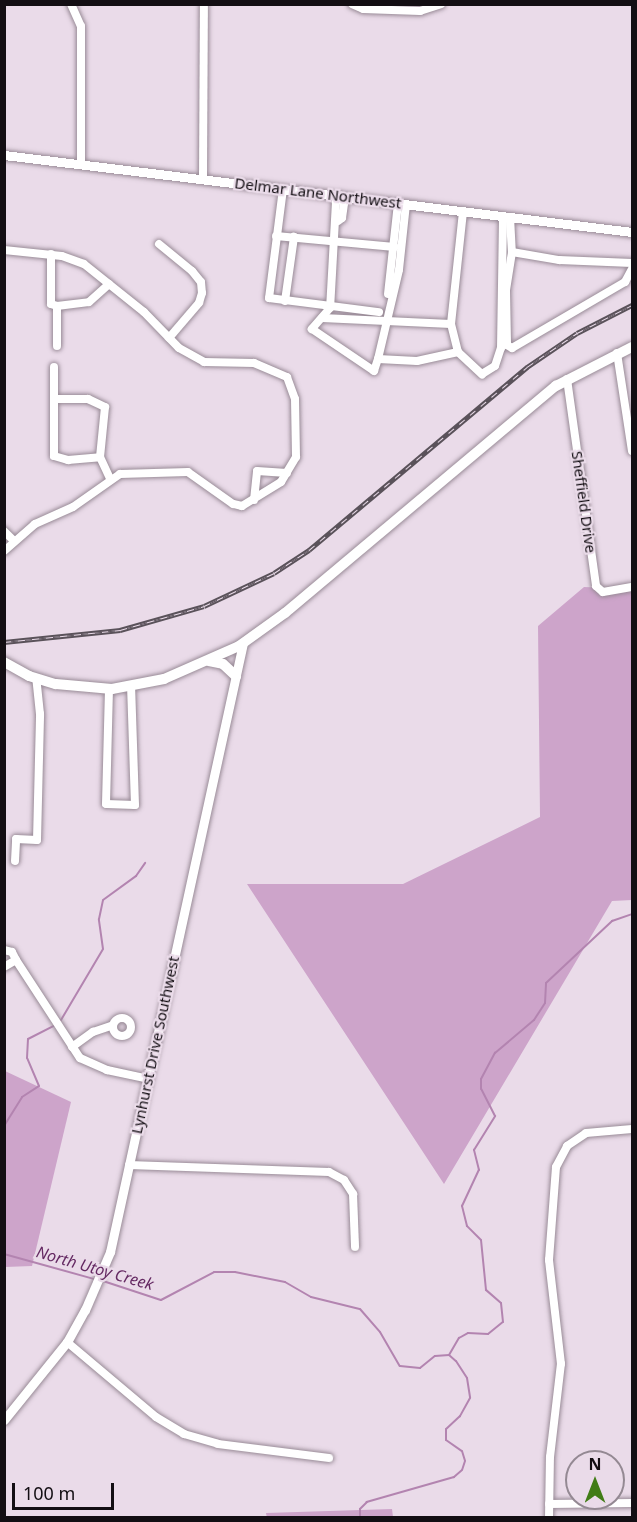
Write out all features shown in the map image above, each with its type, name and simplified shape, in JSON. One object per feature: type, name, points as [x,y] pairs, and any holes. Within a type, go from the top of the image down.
[{"type":"main road","points":[[4,662],[36,678],[84,688],[109,689],[164,679],[243,644],[290,609],[567,379],[633,347]]},
{"type":"main road","points":[[209,661],[223,664],[237,676]]},
{"type":"street","points":[[70,4],[81,26],[81,164]]},
{"type":"street","points":[[203,179],[204,4]]},
{"type":"street","points":[[352,4],[363,9],[420,11],[441,4]]},
{"type":"street","name":"Delmar Lane Northwest","points":[[4,155],[633,232]]},
{"type":"street","points":[[283,189],[269,298],[330,308],[379,312]]},
{"type":"street","points":[[341,196],[344,203],[342,218],[338,221],[330,308],[312,329],[374,371],[399,270],[402,204]]},
{"type":"street","points":[[388,294],[402,204]]},
{"type":"street","points":[[464,212],[451,324],[458,352],[482,374],[491,372],[500,356],[506,216]]},
{"type":"street","points":[[506,216],[512,252],[506,291],[507,345],[512,348],[625,282],[633,269]]},
{"type":"street","points":[[276,236],[394,247]]},
{"type":"street","points":[[285,302],[294,237]]},
{"type":"street","points":[[159,244],[192,271],[201,282],[200,303],[169,338]]},
{"type":"street","points":[[4,250],[51,254],[84,264],[169,338],[204,362],[254,363],[287,376],[296,399],[296,457],[281,482],[254,500],[242,506],[232,504],[188,472],[130,471],[110,478],[73,507],[34,524],[4,551]]},
{"type":"street","points":[[512,252],[559,260],[633,263]]},
{"type":"street","points":[[51,254],[51,304],[57,306],[89,302],[109,284]]},
{"type":"street","points":[[57,306],[57,346]]},
{"type":"street","points":[[322,318],[387,324],[451,324]]},
{"type":"street","points":[[378,358],[417,361],[458,352]]},
{"type":"street","points":[[617,353],[633,451]]},
{"type":"street","points":[[54,367],[54,456],[68,460],[100,457]]},
{"type":"street","name":"Sheffield Drive","points":[[567,379],[596,586],[603,592],[633,587]]},
{"type":"street","points":[[54,399],[88,399],[105,407],[100,457],[110,478]]},
{"type":"street","points":[[254,500],[257,471],[287,473]]},
{"type":"street","points":[[4,531],[14,541]]},
{"type":"street","name":"Lynhurst Drive Southwest","points":[[4,1419],[67,1342],[85,1310],[110,1252],[146,1078],[243,644]]},
{"type":"street","points":[[15,861],[16,839],[37,840],[40,714],[36,678]]},
{"type":"street","points":[[109,689],[106,804],[135,805],[131,686]]},
{"type":"street","points":[[4,950],[12,951],[72,1047],[88,1064],[146,1078]]},
{"type":"street","points":[[4,967],[16,960]]},
{"type":"street","points":[[72,1047],[93,1032],[113,1025]]},
{"type":"street","points":[[549,1518],[550,1457],[561,1364],[549,1260],[556,1167],[567,1146],[586,1133],[633,1129]]},
{"type":"street","points":[[129,1166],[329,1172],[344,1180],[353,1194],[355,1247]]},
{"type":"street","points":[[67,1342],[156,1417],[184,1434],[218,1444],[330,1458]]},
{"type":"street","points":[[549,1504],[633,1503]]},
{"type":"shaded area","points":[[584,587],[632,589],[632,900],[612,901],[444,1184],[247,884],[403,884],[540,817],[538,626]]},
{"type":"shaded area","points":[[5,1071],[71,1102],[32,1266],[5,1267]]},
{"type":"shaded area","points":[[392,1509],[393,1517],[267,1518],[266,1513]]},
{"type":"waterway","points":[[61,1020],[103,949],[99,919],[103,900],[136,876],[145,863]]},
{"type":"waterway","points":[[449,1355],[459,1338],[468,1333],[488,1334],[503,1322],[501,1303],[486,1290],[481,1240],[467,1226],[462,1206],[479,1170],[474,1150],[495,1116],[481,1089],[481,1079],[495,1053],[534,1020],[545,1003],[546,983],[612,921],[632,914]]},
{"type":"waterway","points":[[4,1126],[22,1097],[39,1086],[27,1058],[28,1039],[55,1025]]},
{"type":"waterway","name":"North Utoy Creek","points":[[4,1254],[94,1279]]},
{"type":"waterway","name":"North Utoy Creek","points":[[100,1280],[161,1300],[214,1272],[235,1272],[285,1282],[311,1297],[360,1309],[380,1332],[400,1366],[420,1368],[435,1356],[449,1355],[456,1361],[467,1378],[470,1398],[460,1416],[446,1429],[446,1440],[462,1451],[465,1461],[462,1470],[454,1477],[367,1502],[360,1509],[360,1518]]},
{"type":"railway","points":[[4,642],[120,630],[204,606],[274,573],[309,550],[527,367],[577,333],[632,305]]}]
